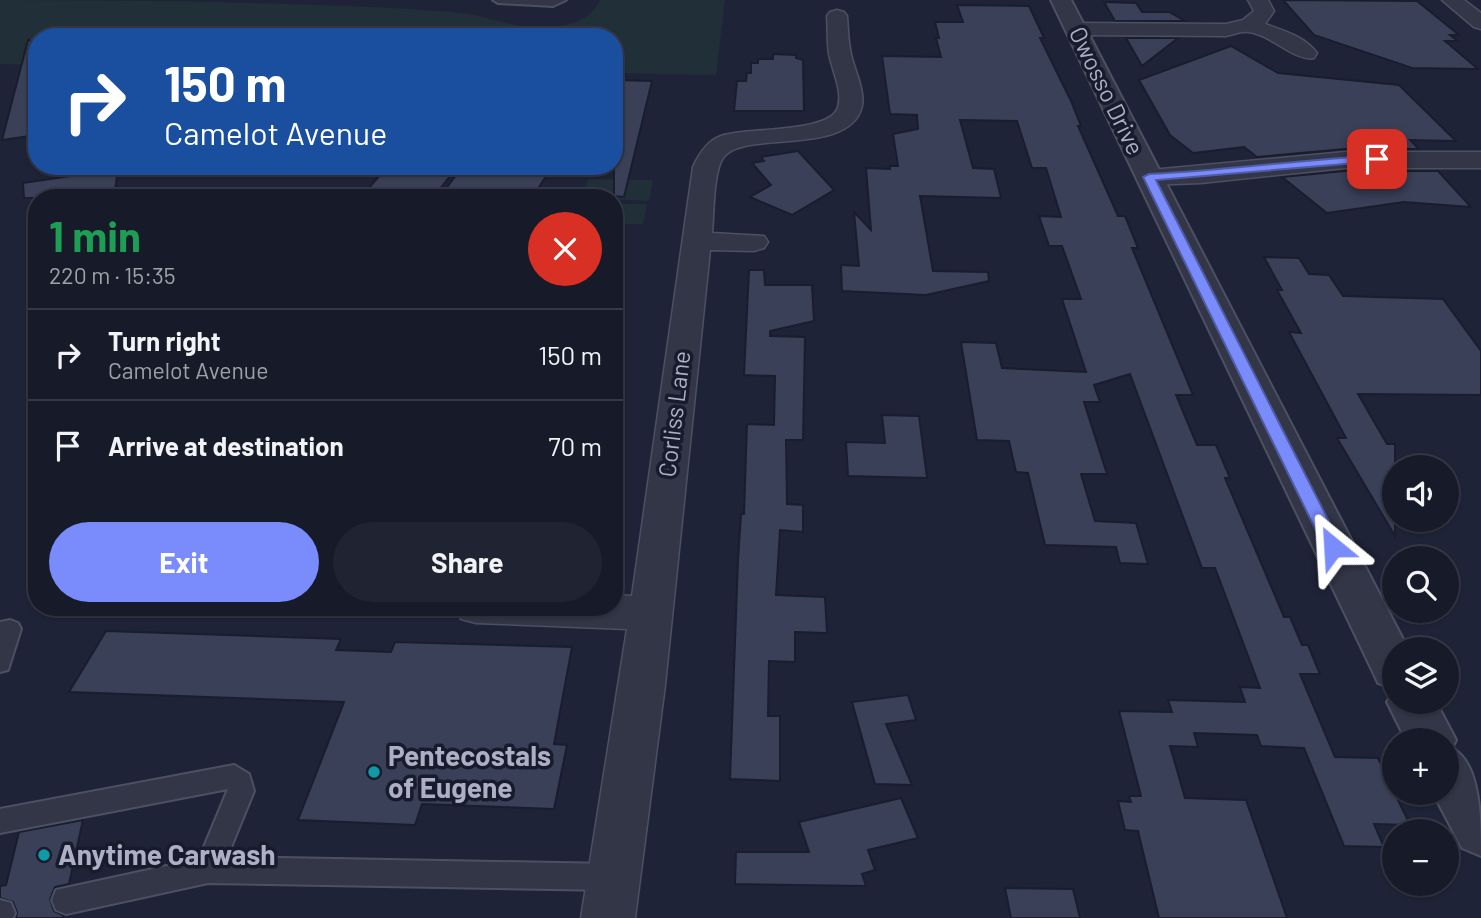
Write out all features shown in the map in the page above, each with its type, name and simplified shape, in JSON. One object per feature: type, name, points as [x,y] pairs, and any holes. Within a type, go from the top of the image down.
[{"type":"street","points":[[1068,15],[1211,31],[1249,25],[1258,20],[1264,11],[1258,0]]},
{"type":"street","points":[[1452,0],[1481,23]]},
{"type":"street","name":"Owosso Drive","points":[[1068,15],[1382,644]]},
{"type":"street","name":"Corliss Lane","points":[[608,918],[651,613],[706,167],[719,146],[741,139],[821,129],[835,124],[850,110],[839,50],[837,16]]},
{"type":"street","points":[[1249,25],[1288,39],[1306,53]]},
{"type":"street","points":[[1149,177],[1201,175],[1345,160],[1481,160]]},
{"type":"street","points":[[697,241],[754,242]]},
{"type":"street","points":[[623,612],[651,613]]},
{"type":"street","points":[[1459,791],[1481,831]]},
{"type":"lane","points":[[498,0],[562,4]]},
{"type":"lane","points":[[0,631],[10,629],[0,663]]},
{"type":"lane","points":[[0,821],[234,776],[240,782],[241,791],[208,870]]},
{"type":"lane","points":[[66,900],[208,870],[614,877]]},
{"type":"shaded area","points":[[0,0],[205,2],[410,9],[466,14],[537,28],[28,28],[28,65],[0,64]]},
{"type":"shaded area","points":[[600,0],[725,0],[716,75],[623,73],[623,28],[547,28],[578,21],[592,13]]},
{"type":"shaded area","points":[[588,179],[653,180],[649,201],[623,200],[623,189],[585,189]]},
{"type":"shaded area","points":[[623,204],[647,204],[643,224],[623,224]]},
{"type":"building","points":[[1283,0],[1417,1],[1459,35],[1450,35],[1458,41],[1445,41],[1478,69],[1412,68],[1314,35]]},
{"type":"building","points":[[1104,2],[1136,3],[1142,12],[1169,12],[1185,21],[1115,21]]},
{"type":"building","points":[[957,5],[1029,6],[1044,38],[1040,38],[1071,101],[1081,126],[1078,126],[1118,216],[1125,216],[1138,248],[1132,248],[1193,395],[1176,395],[1197,445],[1216,445],[1230,478],[1225,478],[1284,617],[1290,617],[1302,645],[1308,645],[1320,674],[1300,674],[1335,757],[1378,758],[1382,766],[1382,805],[1400,805],[1407,819],[1382,819],[1382,824],[1374,824],[1382,847],[1344,846],[1304,748],[1261,746],[1257,735],[1194,733],[1198,747],[1170,746],[1185,798],[1246,800],[1287,918],[1159,918],[1138,831],[1125,830],[1118,801],[1131,802],[1129,796],[1141,796],[1119,711],[1172,712],[1168,700],[1245,702],[1240,687],[1260,688],[1215,568],[1202,568],[1130,374],[1094,385],[1100,402],[1084,402],[1107,474],[1081,474],[1095,521],[1136,523],[1148,564],[1120,563],[1116,547],[1045,545],[1028,473],[1016,472],[1009,441],[977,440],[961,342],[996,343],[1002,368],[1086,372],[1062,299],[1081,299],[1062,246],[1049,246],[1039,216],[1061,217],[1046,168],[1032,168],[1017,121],[960,120],[973,168],[994,169],[1001,198],[920,196],[933,271],[988,272],[989,281],[926,295],[842,291],[841,265],[859,266],[854,212],[871,230],[866,168],[890,169],[890,166],[898,166],[893,134],[918,129],[917,115],[890,114],[882,56],[941,57],[935,22],[963,22]]},
{"type":"building","points":[[1126,38],[1178,38],[1142,66]]},
{"type":"building","points":[[28,40],[28,136],[2,140]]},
{"type":"building","points":[[1231,46],[1278,73],[1399,85],[1456,141],[1410,140],[1419,149],[1345,149],[1257,157],[1244,147],[1193,153],[1170,135],[1139,80]]},
{"type":"building","points":[[773,54],[796,55],[796,58],[803,60],[804,111],[734,111],[737,81],[746,81],[747,73],[751,73],[751,63],[758,63],[758,59],[773,59]]},
{"type":"building","points":[[623,80],[652,81],[624,197],[623,189],[614,189],[614,175],[623,175]]},
{"type":"building","points":[[798,151],[834,190],[792,215],[750,197],[771,185],[752,163],[764,161],[761,157]]},
{"type":"building","points":[[1345,171],[1438,171],[1471,207],[1404,202],[1327,213],[1282,177]]},
{"type":"building","points":[[77,175],[117,175],[115,189],[28,189],[28,198],[24,198],[23,183]]},
{"type":"building","points":[[380,175],[451,175],[440,189],[368,189]]},
{"type":"building","points":[[456,175],[547,175],[538,189],[446,189]]},
{"type":"building","points":[[1264,257],[1299,258],[1309,274],[1329,275],[1343,296],[1443,299],[1481,351],[1481,395],[1358,394],[1387,444],[1395,444],[1395,455],[1382,455],[1382,514],[1337,438],[1346,438],[1289,332],[1301,333],[1277,290],[1282,290]]},
{"type":"building","points":[[749,270],[764,270],[765,285],[812,285],[814,321],[770,331],[770,336],[805,337],[803,440],[786,440],[787,504],[803,505],[803,532],[780,530],[776,595],[825,597],[827,633],[795,632],[795,662],[769,661],[768,716],[780,716],[780,781],[730,779],[738,560],[741,514],[744,514],[747,424],[774,425],[775,376],[744,375]]},
{"type":"building","points":[[882,415],[919,416],[927,478],[848,476],[846,442],[885,443]]},
{"type":"building","points":[[106,631],[341,639],[336,650],[391,652],[395,642],[572,647],[554,744],[567,745],[554,809],[422,804],[415,825],[298,820],[344,702],[69,692]]},
{"type":"building","points":[[908,695],[916,720],[886,724],[912,785],[875,784],[852,702]]},
{"type":"building","points":[[901,798],[918,838],[868,850],[875,870],[862,874],[866,886],[735,884],[736,852],[809,852],[799,822]]},
{"type":"building","name":"Anytime Carwash","points":[[83,820],[69,884],[55,887],[50,899],[54,911],[63,915],[62,918],[16,918],[13,902],[0,898],[0,886],[6,885],[19,832]]},
{"type":"building","points":[[1005,888],[1073,889],[1080,918],[1011,918]]},
{"type":"place","name":"Pentecostals of Eugene","points":[[374,772]]},
{"type":"place","name":"Anytime Carwash","points":[[44,855]]},
{"type":"route","points":[[1333,547],[1149,177],[1234,172],[1311,162],[1377,159]]}]
